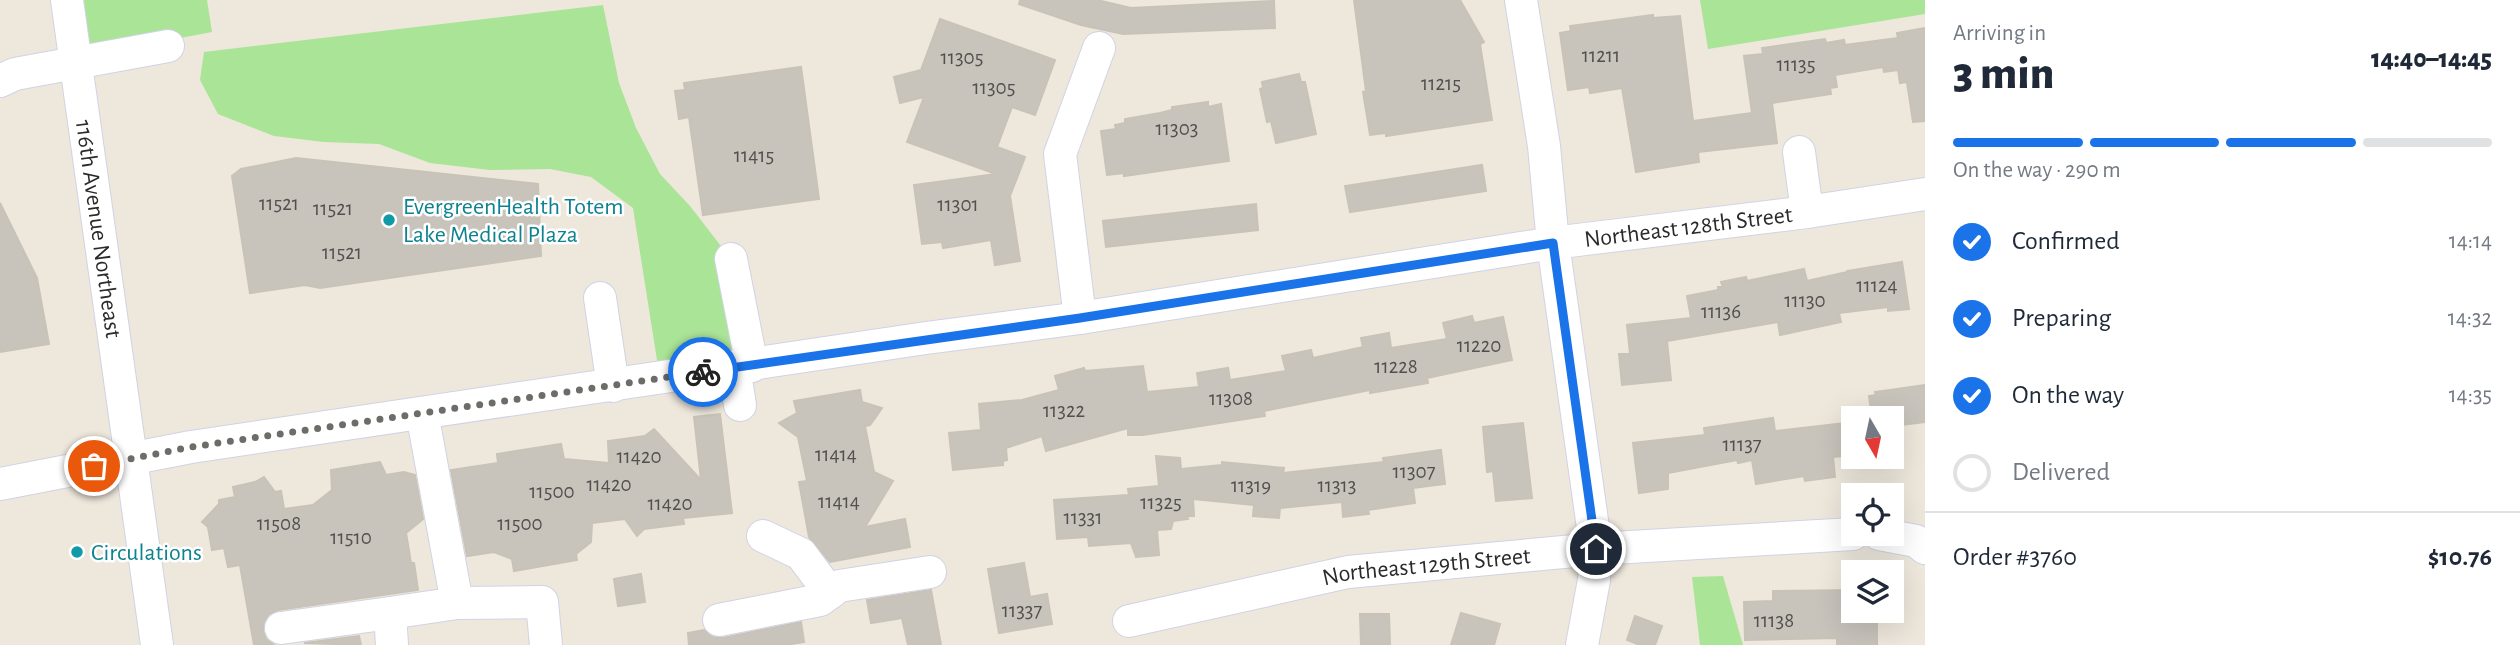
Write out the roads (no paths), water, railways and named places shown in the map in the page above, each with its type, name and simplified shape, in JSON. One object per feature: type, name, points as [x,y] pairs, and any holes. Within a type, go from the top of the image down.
[{"type":"street","name":"116th Avenue Northeast","points":[[67,0],[157,645]]},
{"type":"street","points":[[1521,0],[1544,146],[1553,243],[1596,549],[1594,580],[1582,645]]},
{"type":"street","points":[[0,80],[74,54],[168,46]]},
{"type":"street","points":[[1080,318],[1060,154],[1099,48]]},
{"type":"street","points":[[1799,152],[1807,212]]},
{"type":"street","name":"Northeast 128th Street","points":[[8,482],[131,458],[926,338],[1080,318],[1553,243],[1807,212],[1925,194]]},
{"type":"street","points":[[731,259],[743,367],[740,405]]},
{"type":"street","points":[[600,299],[613,386]]},
{"type":"street","points":[[422,413],[457,603]]},
{"type":"street","name":"Northeast 129th Street","points":[[1129,621],[1348,572],[1596,549],[1841,535]]},
{"type":"street","points":[[763,536],[802,554],[830,593]]},
{"type":"street","points":[[1904,539],[1916,541],[1925,548]]},
{"type":"street","points":[[719,620],[820,600],[839,586],[930,572]]},
{"type":"street","points":[[281,628],[457,603],[541,602],[546,645]]},
{"type":"street","points":[[390,613],[392,645]]},
{"type":"place","name":"EvergreenHealth Totem Lake Medical Plaza","points":[[389,220]]},
{"type":"place","name":"Circulations","points":[[77,552]]}]
